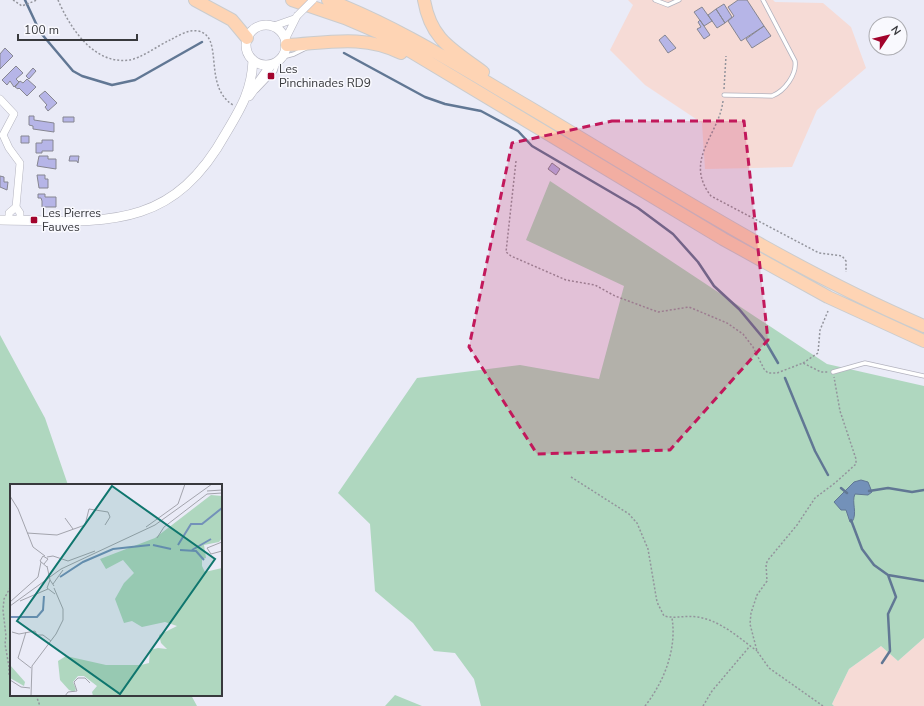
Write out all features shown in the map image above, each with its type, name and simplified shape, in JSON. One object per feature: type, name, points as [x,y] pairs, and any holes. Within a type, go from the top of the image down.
[{"type":"highway","points":[[195,0],[232,20],[247,38]]},
{"type":"highway","points":[[292,0],[346,18],[380,33],[737,247],[828,297],[924,341]]},
{"type":"highway","points":[[328,0],[365,14],[398,31],[601,150],[720,223],[848,291],[924,326]]},
{"type":"highway","points":[[424,0],[429,22],[437,36],[449,47],[485,74],[601,150]]},
{"type":"highway","points":[[286,42],[356,41],[386,46],[541,129]]},
{"type":"highway","points":[[848,291],[924,318]]},
{"type":"street","points":[[277,61],[258,64],[253,60],[246,50],[247,38],[250,32],[261,25],[274,26],[295,17],[313,0]]},
{"type":"street","points":[[4,220],[110,219],[129,216],[155,207],[171,197],[201,172],[218,148],[240,109],[277,61],[295,17]]},
{"type":"street","points":[[274,26],[283,33],[286,42]]},
{"type":"street","points":[[240,109],[251,82],[253,60]]},
{"type":"street","points":[[0,99],[14,114],[3,135],[9,148],[20,163],[16,207],[20,213],[20,220]]},
{"type":"street","points":[[4,220],[16,207]]},
{"type":"lane","points":[[656,0],[668,5],[679,0]]},
{"type":"lane","points":[[724,94],[772,96],[779,94],[784,90],[796,67],[795,61],[763,0]]},
{"type":"lane","points":[[277,61],[320,41]]},
{"type":"lane","points":[[833,372],[865,363],[924,376]]},
{"type":"path","points":[[14,0],[22,6],[38,0]]},
{"type":"path","points":[[58,0],[74,30],[88,46],[101,55],[116,61],[131,60],[186,31],[198,30],[208,37],[213,44],[214,75],[218,87],[229,102],[240,109]]},
{"type":"path","points":[[726,56],[724,94],[721,114],[710,134],[700,160],[700,170],[705,188],[711,196],[819,254],[842,256],[846,260],[846,272]]},
{"type":"path","points":[[516,161],[506,252],[511,256],[566,280],[595,285],[615,296],[658,312],[689,307],[727,323],[743,334],[753,347],[764,369],[768,373],[777,373],[803,363],[818,353],[820,330],[828,311]]},
{"type":"path","points":[[803,363],[821,372],[833,372],[840,411],[856,459],[856,464],[835,483],[815,498],[797,525],[768,560],[766,564],[767,581],[758,595],[751,613],[750,624],[757,650],[769,668],[823,706]]},
{"type":"path","points":[[571,477],[629,514],[637,523],[648,549],[657,602],[664,616],[672,618],[696,616],[713,621],[732,631],[757,650]]},
{"type":"path","points":[[10,588],[4,599],[3,610],[6,636],[5,644],[10,666],[10,676]]},
{"type":"path","points":[[645,706],[662,681],[673,643],[672,618]]},
{"type":"path","points":[[703,706],[712,691],[751,646]]},
{"type":"path","points":[[36,696],[40,706]]},
{"type":"highlighted area","points":[[612,121],[744,121],[768,340],[670,450],[537,454],[469,347],[512,143]]},
{"type":"shaded area","points":[[628,0],[773,0],[775,2],[823,3],[851,27],[866,68],[817,110],[792,167],[705,169],[702,123],[645,85],[610,50],[633,5]]},
{"type":"shaded area","points":[[924,638],[924,706],[834,706],[832,704],[849,669],[881,646],[898,661]]},
{"type":"green space","points":[[550,181],[827,364],[924,386],[924,638],[898,661],[881,646],[849,669],[832,704],[834,706],[481,706],[474,679],[455,653],[434,651],[413,623],[375,591],[370,524],[338,493],[417,378],[520,365],[599,379],[624,286],[526,240]]},
{"type":"green space","points":[[0,335],[45,418],[68,484],[10,484],[10,696],[192,696],[197,706],[0,706]]},
{"type":"green space","points":[[395,695],[422,706],[385,706]]},
{"type":"water","points":[[861,480],[868,482],[872,492],[868,495],[855,494],[854,519],[850,522],[846,510],[841,510],[834,502],[854,482]]},
{"type":"building","points":[[738,0],[747,0],[764,26],[741,41],[728,21],[734,16],[728,7]]},
{"type":"building","points":[[724,4],[732,17],[725,23],[716,9]]},
{"type":"building","points":[[702,7],[712,21],[704,26],[694,12]]},
{"type":"building","points":[[716,9],[725,23],[717,28],[708,15]]},
{"type":"building","points":[[700,20],[710,35],[704,39],[697,29],[701,27],[698,22]]},
{"type":"building","points":[[764,26],[771,36],[752,48],[746,39]]},
{"type":"building","points":[[665,35],[676,48],[668,53],[659,40]]},
{"type":"building","points":[[5,48],[13,56],[0,69],[0,54]]},
{"type":"building","points":[[16,66],[23,73],[16,79],[19,82],[14,87],[10,81],[7,85],[2,80]]},
{"type":"building","points":[[33,68],[36,71],[29,79],[26,76]]},
{"type":"building","points":[[27,79],[36,87],[27,96],[19,88],[18,89],[15,87],[20,81],[23,83]]},
{"type":"building","points":[[45,91],[57,103],[48,111],[45,107],[47,105],[39,96]]},
{"type":"building","points":[[29,116],[34,116],[34,120],[54,123],[54,132],[33,129],[33,126],[29,125]]},
{"type":"building","points":[[63,117],[74,117],[74,122],[63,122]]},
{"type":"building","points":[[21,136],[29,136],[29,143],[21,143]]},
{"type":"building","points":[[42,140],[53,140],[53,151],[42,151],[42,153],[36,153],[36,143],[42,143]]},
{"type":"building","points":[[39,156],[48,156],[48,159],[56,159],[56,169],[37,166]]},
{"type":"building","points":[[70,156],[79,156],[78,163],[77,161],[69,161]]},
{"type":"building","points":[[552,163],[560,169],[556,175],[548,169]]},
{"type":"building","points":[[37,175],[45,175],[45,179],[48,179],[48,188],[39,188]]},
{"type":"building","points":[[0,176],[4,177],[4,182],[8,182],[7,190],[0,187]]},
{"type":"building","points":[[38,194],[45,194],[45,197],[56,197],[56,207],[42,207],[42,201],[41,198],[38,198]]},
{"type":"waterway","points":[[25,0],[40,32],[73,71],[82,76],[112,85],[135,80],[202,42]]},
{"type":"waterway","points":[[344,53],[425,97],[445,104],[481,111],[518,131],[532,146],[638,208],[673,234],[698,262],[714,286],[739,309],[764,339],[778,363]]},
{"type":"waterway","points":[[785,378],[815,451],[828,475]]},
{"type":"waterway","points":[[841,488],[847,493]]},
{"type":"waterway","points":[[869,491],[888,488],[912,492],[924,490]]},
{"type":"waterway","points":[[851,520],[862,549],[874,565],[888,575],[896,597],[888,614],[890,651],[882,663]]},
{"type":"waterway","points":[[888,575],[924,581]]},
{"type":"place","name":"Les Pinchinades RD9","points":[[271,76]]},
{"type":"place","name":"Les Pierres Fauves","points":[[34,220]]}]
